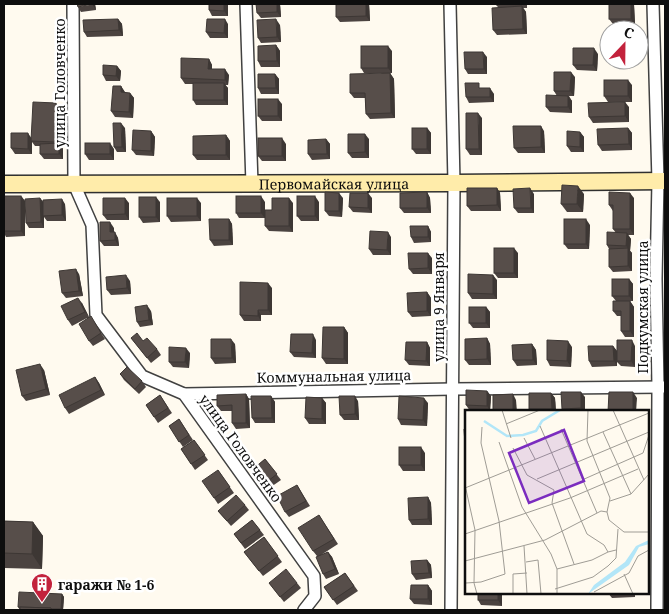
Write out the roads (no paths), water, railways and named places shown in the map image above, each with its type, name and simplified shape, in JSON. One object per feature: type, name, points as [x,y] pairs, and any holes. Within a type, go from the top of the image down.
[{"type":"main road","name":"Первомайская улица","points":[[4,184],[662,181]]},
{"type":"street","name":"улица Головченко","points":[[73,4],[74,184],[92,225],[96,315],[142,376],[184,394],[314,576],[315,596],[304,610]]},
{"type":"street","points":[[246,4],[252,184]]},
{"type":"street","name":"улица 9 Января","points":[[450,4],[454,183],[451,610]]},
{"type":"street","name":"Подкумская улица","points":[[653,4],[662,181],[656,279],[662,387],[661,595],[657,610]]},
{"type":"street","name":"Коммунальная улица","points":[[184,394],[662,387]]},
{"type":"place","name":"гаражи № 1-6","points":[[42,603]]}]
